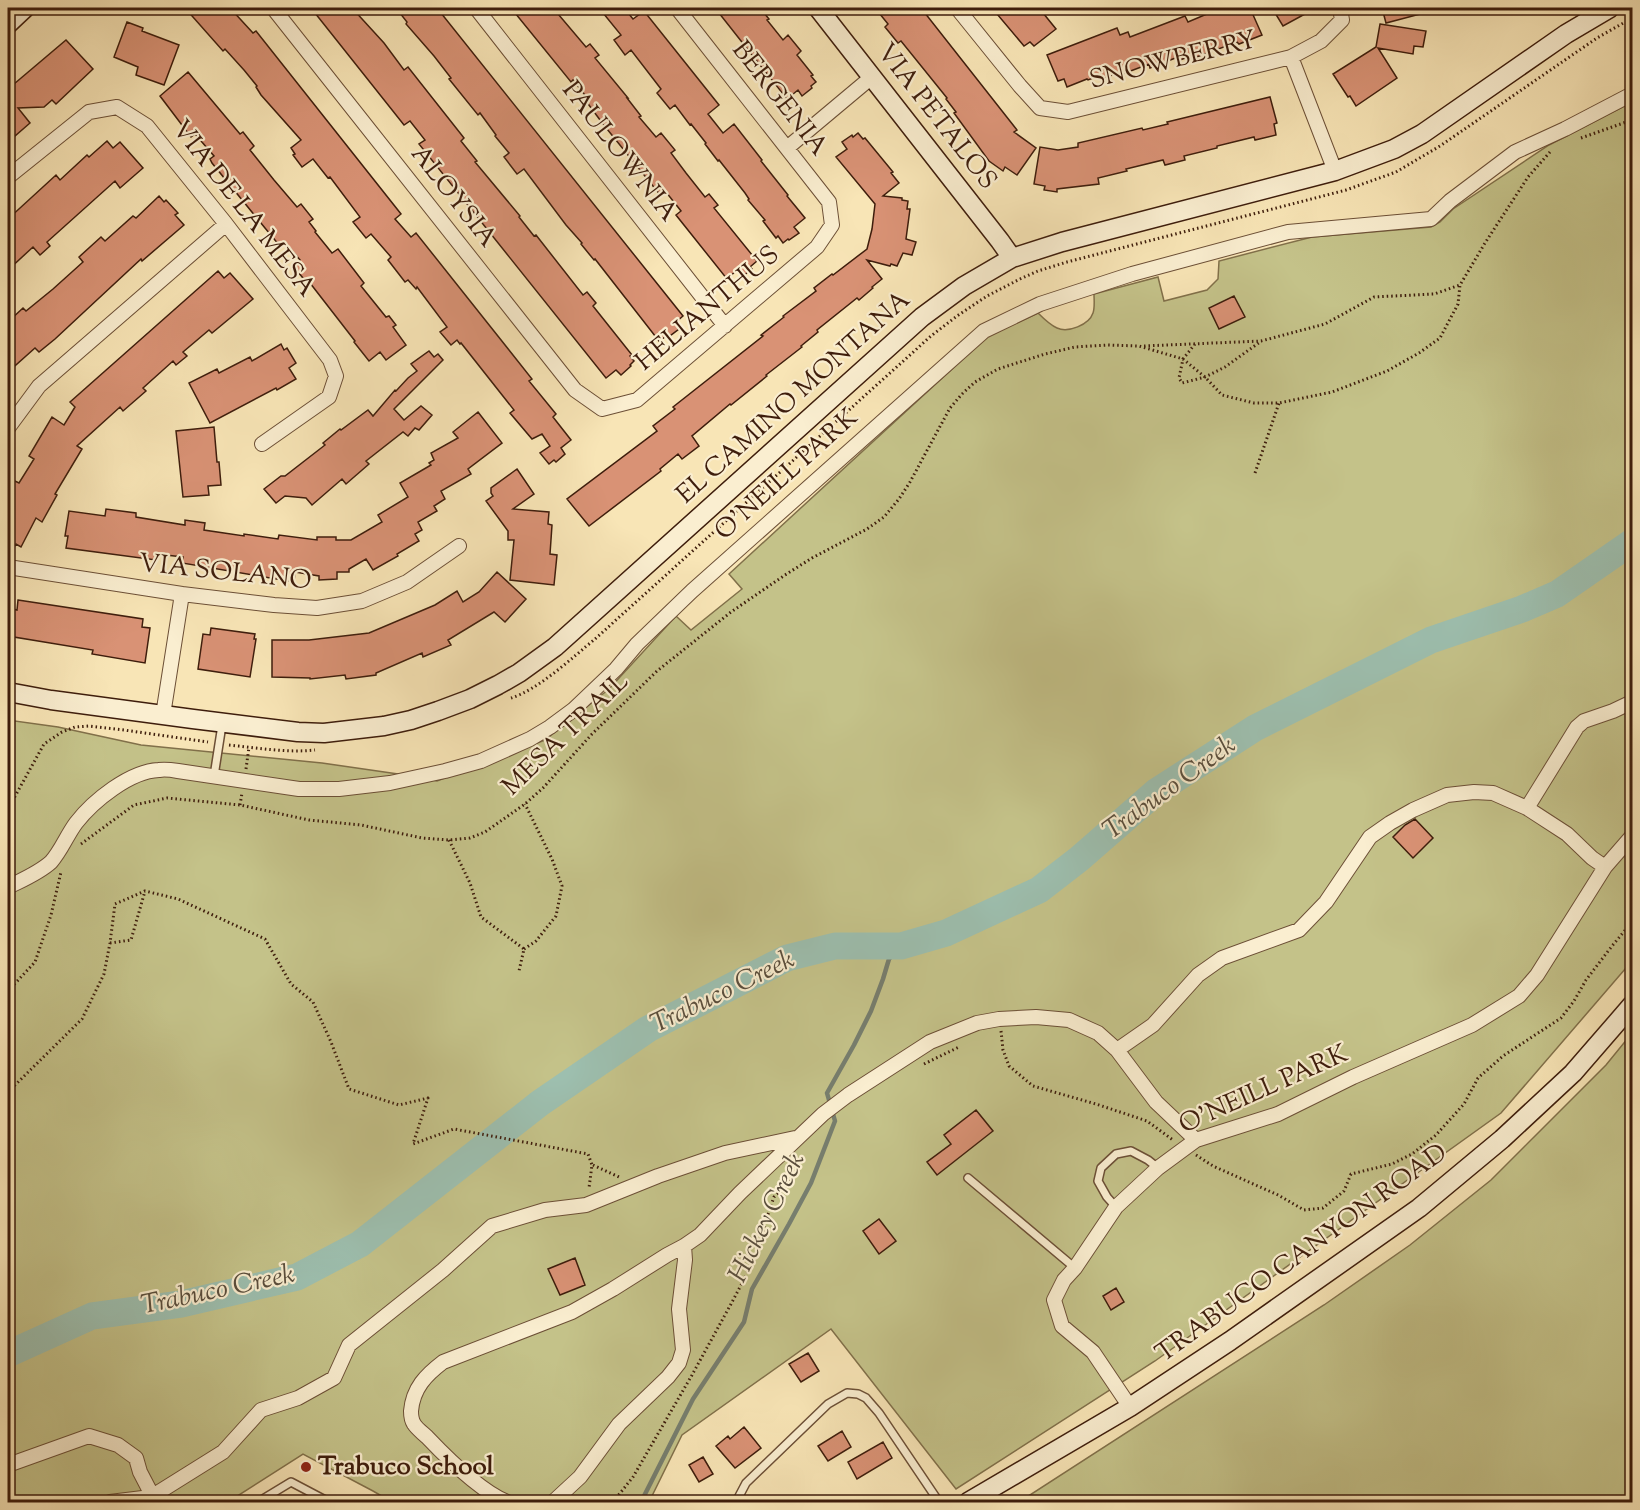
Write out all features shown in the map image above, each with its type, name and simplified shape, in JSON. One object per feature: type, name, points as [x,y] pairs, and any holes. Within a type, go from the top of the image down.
[{"type":"street","points":[[8,24],[25,8]]},
{"type":"street","name":"ALOYSIA","points":[[273,8],[575,390],[602,409]]},
{"type":"street","name":"PAULOWNIA","points":[[476,8],[724,326]]},
{"type":"street","name":"BERGENIA","points":[[677,8],[829,202],[832,225]]},
{"type":"street","name":"VIA PETALOS","points":[[818,8],[1012,258]]},
{"type":"street","name":"SNOWBERRY","points":[[957,8],[1040,108],[1068,112],[1291,57],[1321,41],[1341,14]]},
{"type":"street","name":"EL CAMINO MONTANA","points":[[8,692],[222,723],[324,733],[384,726],[411,720],[470,699],[519,673],[555,647],[922,317],[964,286],[1012,258],[1062,242],[1335,171],[1394,149],[1422,134],[1566,34],[1610,8]]},
{"type":"street","points":[[1291,57],[1335,171]]},
{"type":"street","points":[[787,148],[873,76]]},
{"type":"street","name":"O'NEILL PARK","points":[[8,888],[36,873],[52,861],[75,824],[87,810],[116,787],[137,775],[158,770],[299,789],[339,789],[390,783],[445,771],[482,761],[530,739],[573,710],[692,591],[984,331],[1040,304],[1091,287],[1288,232],[1431,219],[1450,201],[1515,152],[1632,94]]},
{"type":"street","name":"VIA DE LA MESA","points":[[8,177],[89,112],[117,107],[147,126],[226,224],[330,360],[336,376],[329,397],[262,444]]},
{"type":"street","points":[[8,428],[39,386],[226,224]]},
{"type":"street","name":"HELIANTHUS","points":[[602,409],[638,400],[817,247],[832,225]]},
{"type":"street","name":"VIA SOLANO","points":[[8,567],[182,594],[317,608],[362,601],[407,582],[459,546]]},
{"type":"street","points":[[163,715],[182,594]]},
{"type":"street","points":[[1527,808],[1577,727],[1584,721],[1632,702]]},
{"type":"street","points":[[1117,1050],[1153,1025],[1198,975],[1222,958],[1299,930],[1326,902],[1370,837],[1413,810],[1447,795],[1474,792],[1493,793],[1527,808],[1567,834],[1605,867]]},
{"type":"street","name":"O'NEILL PARK","points":[[1130,1407],[1093,1352],[1062,1326],[1054,1299],[1064,1280],[1075,1268],[1116,1207],[1158,1168],[1196,1140],[1278,1114],[1353,1077],[1472,1025],[1518,996],[1537,975],[1605,867],[1632,836]]},
{"type":"street","name":"TRABUCO CANYON ROAD","points":[[968,1503],[1130,1407],[1230,1341],[1419,1208],[1502,1140],[1573,1073],[1632,1005]]},
{"type":"street","points":[[507,1503],[491,1494],[446,1456],[414,1424],[411,1412],[418,1385],[427,1374],[443,1362],[572,1312],[684,1246],[699,1235],[823,1114],[889,1067],[930,1042],[977,1023],[999,1019],[1036,1017],[1069,1020],[1098,1033],[1117,1050],[1156,1102],[1196,1140]]},
{"type":"street","points":[[110,1503],[148,1500],[223,1452],[261,1410],[298,1398],[334,1378],[349,1345],[443,1270],[492,1226],[545,1210],[586,1205],[658,1176],[725,1153],[797,1137]]},
{"type":"street","points":[[553,1503],[580,1477],[619,1424],[668,1377],[679,1363],[683,1350],[679,1309],[685,1260],[684,1246]]},
{"type":"street","points":[[8,1465],[89,1436],[118,1445],[136,1458],[148,1500]]},
{"type":"lane","points":[[214,776],[222,723]]},
{"type":"lane","points":[[1116,1207],[1098,1181],[1101,1168],[1116,1154],[1131,1151],[1158,1168]]},
{"type":"lane","points":[[968,1178],[1075,1268]]},
{"type":"lane","points":[[736,1503],[746,1483],[828,1404],[847,1393],[858,1394],[866,1398],[879,1413],[939,1503]]},
{"type":"lane","points":[[258,1503],[291,1482],[329,1503]]},
{"type":"path","points":[[1577,140],[1632,120]]},
{"type":"path","name":"MESA TRAIL","points":[[1139,346],[1183,359],[1222,395],[1254,403],[1279,403],[1332,392],[1388,371],[1440,338],[1458,304],[1460,285],[1485,243],[1528,177],[1548,153],[1559,148]]},
{"type":"path","name":"MESA TRAIL","points":[[80,845],[134,805],[167,798],[240,806],[309,820],[361,825],[422,838],[449,840],[485,832],[525,804],[543,788],[592,734],[657,672],[731,612],[812,558],[867,529],[884,517],[910,482],[950,408],[975,382],[998,369],[1075,346],[1262,341],[1325,324],[1374,297],[1434,294],[1460,285]]},
{"type":"path","points":[[1195,344],[1183,359],[1179,378],[1182,383],[1205,377],[1225,367],[1262,341]]},
{"type":"path","points":[[1255,473],[1279,403]]},
{"type":"path","points":[[8,809],[44,744],[62,732],[75,727],[89,726],[124,730],[219,744]]},
{"type":"path","points":[[244,780],[249,747]]},
{"type":"path","points":[[519,971],[524,949],[537,941],[556,916],[562,886],[552,859],[525,804]]},
{"type":"path","points":[[449,840],[470,883],[481,917],[524,949]]},
{"type":"path","points":[[8,991],[35,962],[51,915],[61,869]]},
{"type":"path","points":[[110,943],[130,940],[145,891]]},
{"type":"path","points":[[8,1092],[82,1020],[104,974],[115,904],[145,891],[178,900],[265,939],[291,984],[313,1002],[349,1089],[399,1105],[428,1098],[413,1144],[454,1129],[588,1154],[592,1165],[586,1205]]},
{"type":"path","points":[[921,1066],[961,1046]]},
{"type":"path","points":[[613,1503],[633,1478],[692,1376],[758,1253],[774,1197],[788,1185],[796,1172],[799,1155]]},
{"type":"path","points":[[592,1165],[638,1185]]},
{"type":"shaded area","points":[[1632,102],[1632,961],[1501,1113],[1155,1361],[956,1489],[831,1329],[682,1435],[649,1502],[392,1502],[303,1454],[228,1502],[8,1502],[8,720],[58,727],[141,745],[322,763],[437,781],[545,740],[609,689],[676,616],[691,630],[742,589],[729,574],[988,336],[1038,313],[1057,328],[1078,327],[1093,313],[1094,294],[1158,277],[1164,301],[1207,290],[1218,279],[1219,261],[1312,237],[1431,227],[1440,222],[1453,209],[1549,145]]},
{"type":"shaded area","points":[[1632,1033],[1632,1502],[1019,1502],[1324,1305],[1410,1245],[1491,1180],[1606,1065]]},
{"type":"building","points":[[185,8],[230,8],[253,33],[256,31],[401,214],[395,219],[411,237],[416,233],[532,379],[529,381],[556,414],[553,417],[571,440],[561,448],[565,454],[556,462],[554,460],[549,464],[540,453],[550,446],[542,434],[532,439],[510,413],[514,410],[461,343],[457,340],[451,345],[440,332],[447,327],[417,287],[416,289],[408,280],[405,282],[388,260],[391,257],[371,234],[366,238],[353,222],[360,217],[330,177],[328,178],[313,159],[302,167],[291,148],[301,140],[261,95],[244,70],[225,49],[223,51]]},
{"type":"building","points":[[311,8],[352,8],[384,43],[404,70],[408,67],[464,138],[461,141],[477,161],[475,162],[583,295],[587,292],[596,303],[593,306],[632,355],[630,356],[634,361],[621,375],[616,370],[606,378],[419,144],[425,140],[410,121],[404,125]]},
{"type":"building","points":[[396,8],[437,8],[683,316],[675,323],[679,329],[659,341],[524,169],[517,174],[504,157],[509,153],[480,113],[478,115],[449,79],[451,78],[406,24],[407,22]]},
{"type":"building","points":[[511,8],[553,8],[586,47],[590,44],[599,55],[595,58],[628,98],[641,116],[639,117],[656,137],[661,133],[675,150],[671,153],[705,197],[709,194],[718,205],[714,208],[757,261],[750,267],[752,269],[743,276],[737,270],[727,279],[676,215],[681,211],[666,192],[661,196],[603,124],[573,80],[571,82]]},
{"type":"building","points":[[599,8],[624,8],[633,19],[644,11],[719,105],[708,114],[723,133],[734,124],[805,218],[794,227],[799,233],[783,243],[778,236],[776,238],[745,193],[691,124],[675,105],[670,109],[657,93],[661,89],[631,50],[625,55],[614,40],[621,35]]},
{"type":"building","points":[[715,8],[760,8],[783,40],[788,35],[801,51],[797,55],[816,82],[811,86],[812,88],[802,96],[798,90],[787,99]]},
{"type":"building","points":[[875,8],[921,8],[1017,130],[1014,132],[1036,148],[1017,175],[1005,167],[1003,171],[989,161],[954,113],[956,112],[947,98],[901,41],[898,43],[885,27],[888,24]]},
{"type":"building","points":[[992,8],[1039,8],[1056,29],[1034,46],[1030,42],[1024,46]]},
{"type":"building","points":[[1221,8],[1250,8],[1262,35],[1194,58],[1193,55],[1180,60],[1178,57],[1150,68],[1149,64],[1120,75],[1119,72],[1103,79],[1101,75],[1067,87],[1064,79],[1058,81],[1047,55],[1117,28],[1120,35],[1128,32],[1130,37],[1185,16],[1188,22]]},
{"type":"building","points":[[1272,8],[1316,8],[1283,26]]},
{"type":"building","points":[[1382,8],[1428,8],[1428,12],[1386,23]]},
{"type":"building","points":[[127,22],[143,28],[142,31],[179,45],[164,85],[136,75],[138,67],[114,57]]},
{"type":"building","points":[[1380,24],[1426,31],[1423,47],[1414,46],[1413,54],[1378,48],[1397,78],[1356,106],[1333,74],[1376,47]]},
{"type":"building","points":[[66,40],[93,69],[56,104],[52,100],[44,107],[18,108],[30,123],[8,142],[8,77],[14,84]]},
{"type":"building","points":[[188,72],[240,134],[243,132],[254,146],[250,150],[274,180],[297,207],[301,204],[313,219],[309,222],[315,232],[332,253],[338,249],[364,283],[361,286],[386,317],[389,316],[396,325],[393,327],[406,345],[386,360],[380,352],[369,361],[310,283],[308,284],[293,266],[300,260],[284,241],[279,245],[212,163],[210,159],[214,156],[195,134],[191,137],[160,96]]},
{"type":"building","points":[[1270,97],[1277,123],[1274,124],[1276,135],[1255,140],[1254,137],[1217,146],[1217,148],[1184,156],[1185,160],[1165,165],[1163,160],[1126,169],[1127,171],[1098,178],[1099,184],[1057,189],[1057,192],[1044,190],[1045,186],[1034,184],[1040,147],[1058,150],[1078,147],[1078,143],[1142,128],[1143,130]]},
{"type":"building","points":[[858,133],[863,139],[865,138],[893,172],[891,173],[899,183],[883,196],[908,201],[907,209],[910,209],[906,239],[916,242],[912,255],[903,253],[897,266],[867,260],[882,279],[873,288],[817,330],[818,332],[802,347],[692,436],[699,446],[682,459],[678,454],[660,469],[661,471],[589,526],[567,499],[657,431],[653,426],[675,409],[673,407],[763,336],[761,335],[783,316],[816,291],[814,288],[867,249],[875,204],[836,157],[847,149],[842,142]]},
{"type":"building","points":[[107,141],[113,148],[120,142],[143,168],[120,188],[115,181],[47,242],[50,246],[40,255],[33,247],[8,270],[8,219],[56,175],[60,180],[87,155],[89,157]]},
{"type":"building","points":[[159,196],[178,213],[175,215],[184,225],[142,261],[141,259],[55,339],[39,352],[35,348],[8,372],[8,329],[12,324],[9,321],[23,308],[26,311],[83,262],[79,257],[101,237],[105,241],[133,216],[136,218]]},
{"type":"building","points":[[218,271],[224,278],[230,273],[253,299],[212,333],[209,330],[183,352],[187,356],[176,365],[173,361],[143,388],[146,391],[123,411],[120,407],[77,446],[82,449],[55,494],[57,495],[42,522],[36,518],[21,547],[16,544],[8,558],[8,494],[15,481],[19,483],[34,459],[29,456],[52,417],[64,425],[75,407],[70,402]]},
{"type":"building","points":[[1234,296],[1245,317],[1219,329],[1209,308]]},
{"type":"building","points":[[281,344],[284,350],[287,348],[296,363],[289,368],[296,379],[210,423],[189,383],[217,369],[219,373],[250,357],[252,361]]},
{"type":"building","points":[[429,351],[434,357],[438,354],[443,360],[394,409],[404,420],[421,406],[432,415],[419,430],[415,428],[408,436],[403,432],[366,461],[369,464],[346,484],[342,479],[312,505],[306,498],[285,496],[276,503],[264,489],[281,476],[285,476],[325,445],[323,443],[340,429],[368,410],[373,416],[395,390],[417,371],[411,364]]},
{"type":"building","points":[[478,412],[502,443],[468,469],[471,474],[441,491],[445,499],[434,506],[437,511],[418,522],[422,530],[415,534],[419,541],[373,570],[366,559],[349,569],[349,572],[337,572],[337,579],[319,580],[319,576],[295,572],[294,582],[182,563],[183,557],[157,554],[156,560],[66,548],[68,536],[65,536],[69,511],[105,516],[106,509],[136,513],[136,517],[185,525],[185,520],[205,523],[204,530],[244,536],[244,534],[278,539],[279,535],[317,540],[317,537],[336,537],[336,540],[351,540],[382,522],[378,515],[408,497],[400,483],[431,465],[429,463],[434,460],[431,453],[458,438],[453,432]]},
{"type":"building","points":[[214,427],[221,485],[208,486],[209,495],[183,497],[176,431]]},
{"type":"building","points":[[517,469],[534,494],[513,509],[549,512],[548,524],[552,525],[550,554],[557,555],[554,585],[510,580],[514,540],[508,540],[508,531],[486,501],[493,496],[491,488]]},
{"type":"building","points":[[497,572],[526,599],[505,622],[494,612],[448,640],[451,645],[423,657],[422,653],[376,673],[376,675],[346,679],[345,675],[310,679],[272,677],[272,640],[309,640],[369,633],[435,605],[457,591],[463,602],[479,592]]},
{"type":"building","points":[[18,600],[143,619],[142,627],[150,628],[145,663],[92,654],[93,650],[8,636],[8,608],[17,610]]},
{"type":"building","points":[[211,628],[255,634],[250,677],[198,669],[203,634],[210,635]]},
{"type":"building","points":[[1415,819],[1433,838],[1413,858],[1393,837]]},
{"type":"building","points":[[976,1110],[993,1131],[937,1175],[927,1162],[951,1144],[944,1135]]},
{"type":"building","points":[[879,1219],[896,1241],[879,1254],[863,1231]]},
{"type":"building","points":[[575,1258],[585,1285],[560,1295],[548,1269]]},
{"type":"building","points":[[1116,1288],[1124,1302],[1111,1310],[1103,1296]]},
{"type":"building","points":[[808,1353],[819,1371],[801,1382],[789,1364]]},
{"type":"building","points":[[744,1427],[761,1448],[735,1468],[716,1446],[728,1436],[730,1439]]},
{"type":"building","points":[[842,1431],[851,1447],[828,1461],[818,1446]]},
{"type":"building","points":[[883,1442],[892,1458],[857,1479],[848,1462]]},
{"type":"building","points":[[703,1457],[713,1474],[699,1482],[689,1465]]},
{"type":"waterway","name":"Trabuco Creek","points":[[8,1354],[92,1316],[181,1304],[297,1277],[360,1244],[540,1103],[648,1029],[787,958],[835,946],[901,946],[946,933],[1039,890],[1079,859],[1157,791],[1255,728],[1431,640],[1522,609],[1557,594],[1632,542]]},
{"type":"waterway","name":"Hickey Creek","points":[[641,1502],[693,1399],[744,1322],[752,1289],[811,1183],[835,1121],[827,1093],[871,1011],[889,959],[901,946]]},
{"type":"place","name":"Trabuco School","points":[[306,1467]]}]
